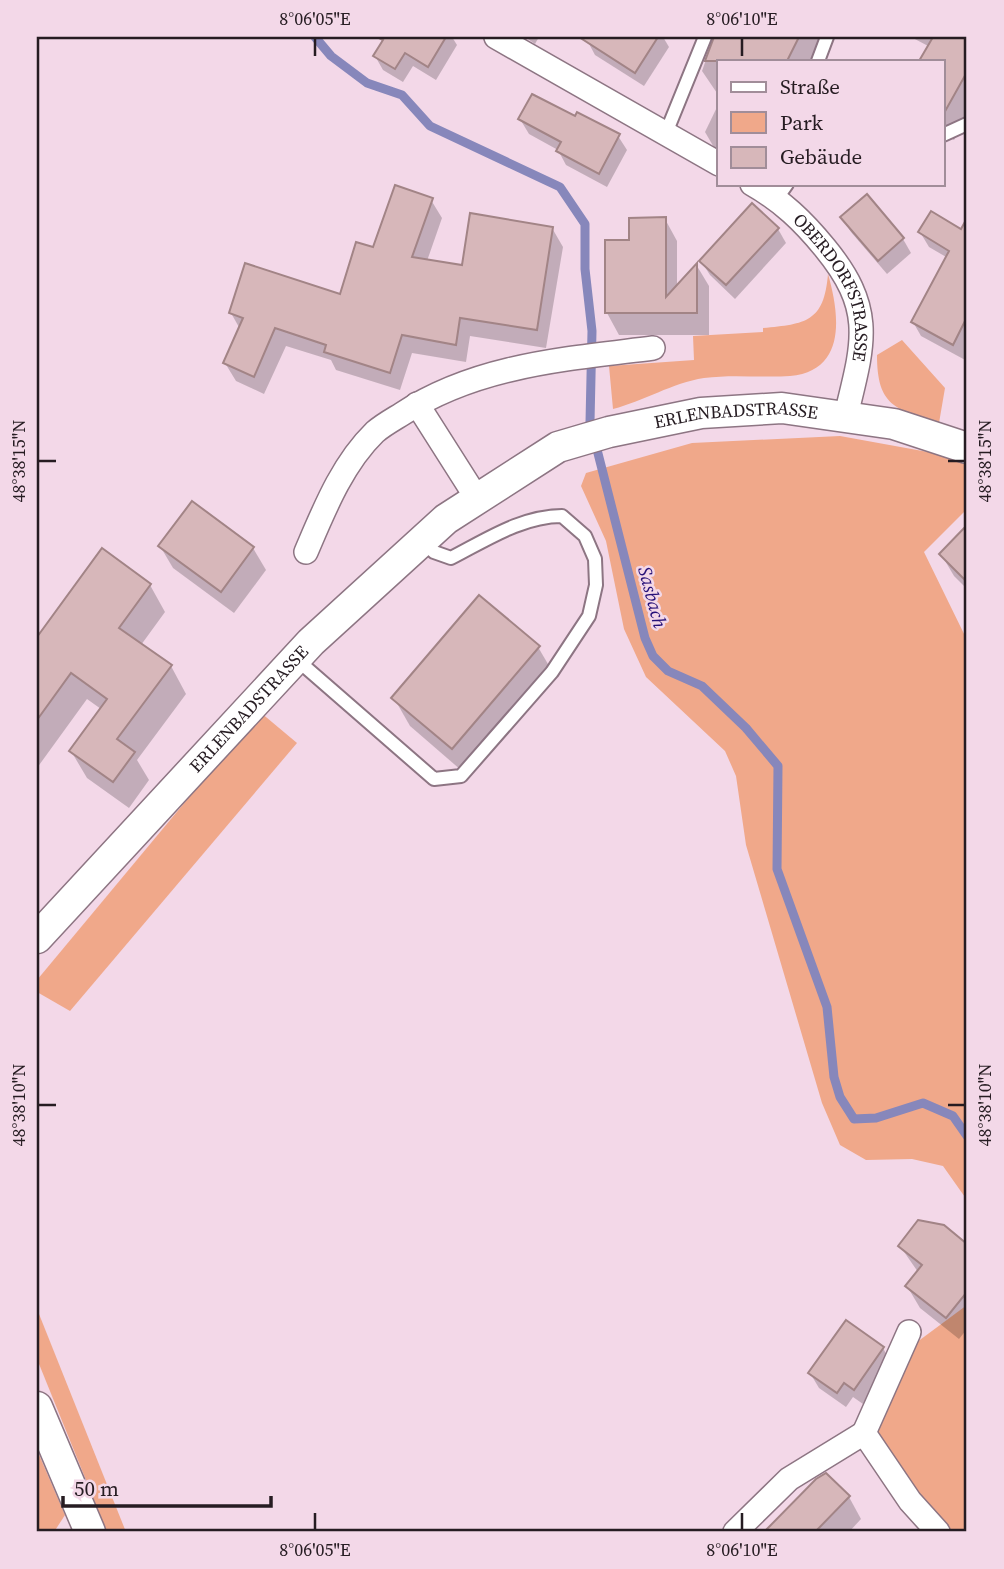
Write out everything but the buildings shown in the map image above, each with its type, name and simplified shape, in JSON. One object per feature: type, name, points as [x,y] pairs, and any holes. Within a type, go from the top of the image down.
[{"type":"street","points":[[496,37],[717,163]]},
{"type":"street","name":"OBERDORFSTRASSE","points":[[761,186],[782,191],[846,274],[858,301],[861,338],[846,415]]},
{"type":"street","points":[[306,551],[334,487],[375,431],[417,404],[478,376],[653,348]]},
{"type":"street","points":[[417,404],[478,500]]},
{"type":"street","name":"ERLENBADSTRASSE","points":[[37,938],[295,658],[446,520],[558,447],[608,432],[690,415],[743,408],[782,408],[846,415],[921,431],[967,449]]},
{"type":"street","points":[[734,1532],[789,1479],[864,1433],[909,1332]]},
{"type":"street","points":[[37,1407],[90,1532]]},
{"type":"street","points":[[864,1433],[910,1501],[938,1532]]},
{"type":"lane","points":[[666,133],[705,37]]},
{"type":"lane","points":[[818,60],[827,37]]},
{"type":"lane","points":[[944,135],[967,124]]},
{"type":"lane","points":[[295,658],[433,779],[461,776],[552,672],[589,616],[596,585],[595,559],[584,536],[562,516],[543,516],[519,524],[451,558],[433,552],[422,540]]},
{"type":"green space","points":[[828,274],[835,305],[835,337],[830,352],[822,363],[809,372],[790,376],[704,378],[613,409],[609,366],[694,360],[693,336],[763,332],[763,328],[801,322],[817,311],[826,290]]},
{"type":"green space","points":[[902,340],[945,388],[939,423],[900,409],[885,395],[880,385],[877,355]]},
{"type":"green space","points":[[840,436],[939,454],[967,465],[967,509],[924,552],[967,640],[967,1200],[943,1166],[912,1159],[866,1160],[840,1145],[822,1103],[746,845],[736,776],[725,751],[646,677],[624,629],[606,541],[581,486],[586,473],[692,443]]},
{"type":"green space","points":[[260,712],[297,743],[70,1011],[37,992],[37,980]]},
{"type":"green space","points":[[967,1305],[967,1532],[951,1532],[880,1448],[875,1431],[905,1351]]},
{"type":"green space","points":[[37,1309],[126,1532],[107,1532],[37,1359]]},
{"type":"green space","points":[[37,1450],[65,1515],[54,1532],[37,1532]]},
{"type":"waterway","name":"Sasbach","points":[[315,37],[331,56],[367,83],[402,95],[430,126],[560,187],[585,224],[585,269],[592,331],[590,422],[645,638],[653,656],[668,671],[702,686],[746,728],[778,766],[777,869],[827,1007],[834,1077],[840,1097],[854,1119],[876,1118],[923,1103],[953,1116],[967,1136]]}]
